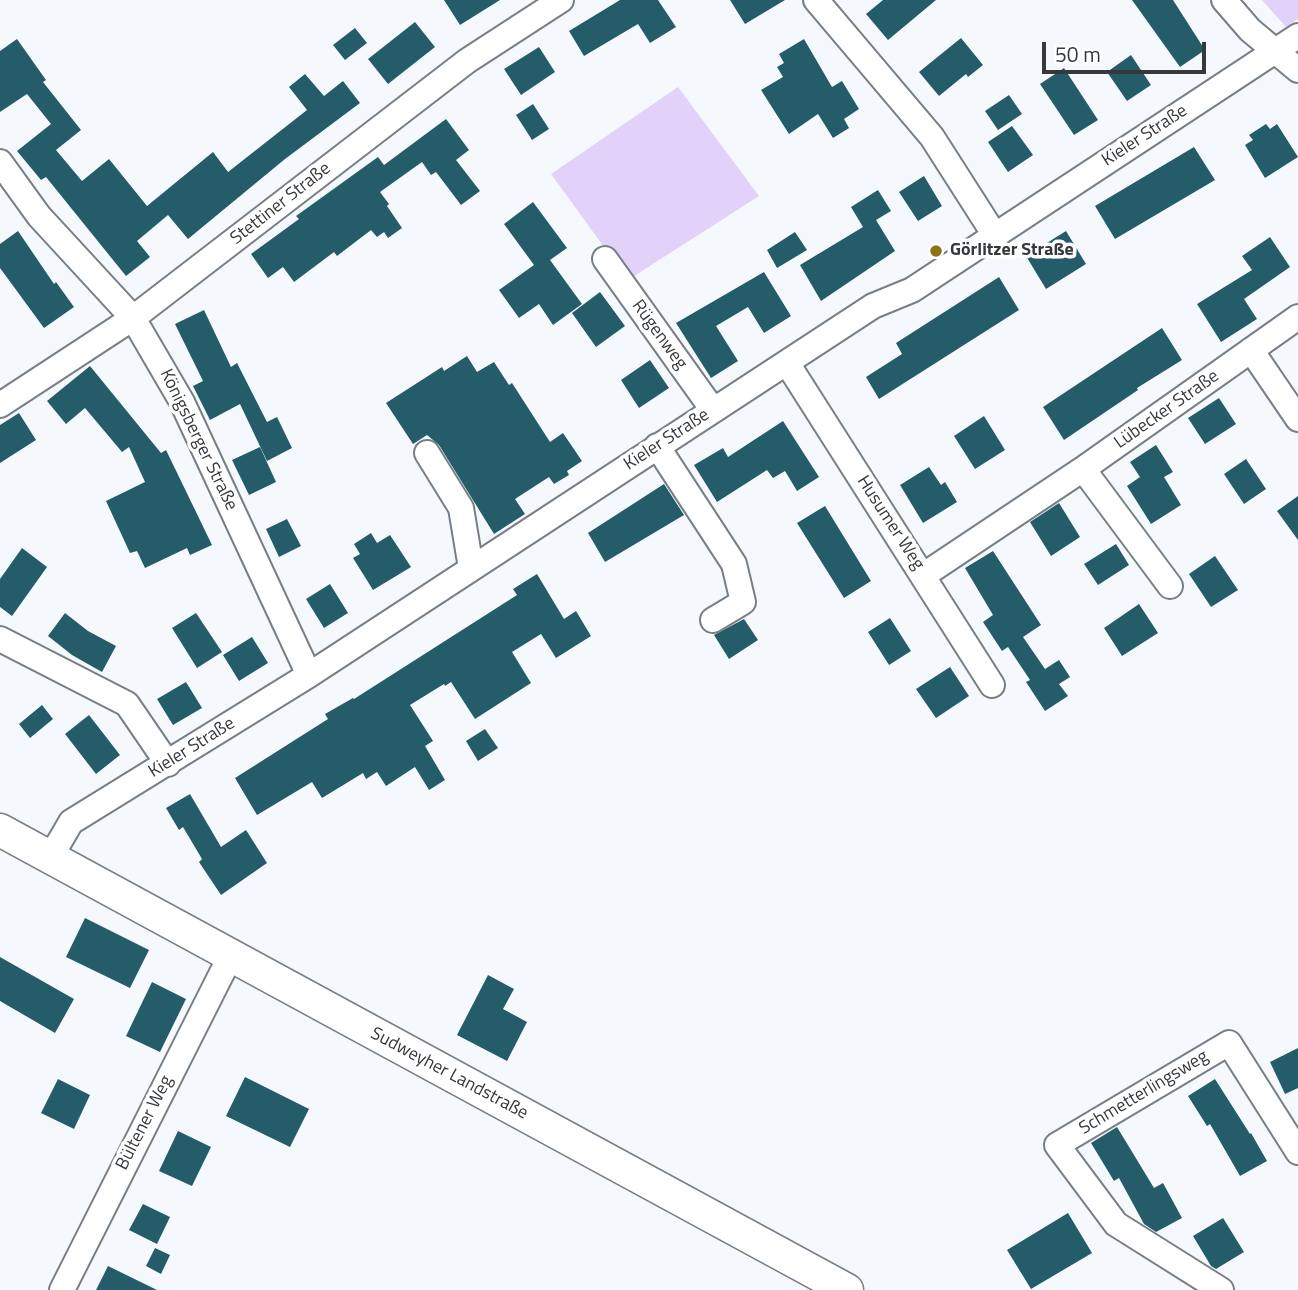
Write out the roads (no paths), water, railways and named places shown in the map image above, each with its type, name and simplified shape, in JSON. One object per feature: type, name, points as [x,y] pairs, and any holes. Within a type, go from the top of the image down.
[{"type":"main road","name":"Sudweyher Landstraße","points":[[0,830],[847,1290]]},
{"type":"street","name":"Stettiner Straße","points":[[0,405],[133,318],[467,61],[561,0]]},
{"type":"street","points":[[816,0],[932,137],[994,234]]},
{"type":"street","points":[[1223,0],[1250,30],[1298,70]]},
{"type":"street","name":"Kieler Straße","points":[[50,858],[71,822],[309,675],[873,306],[912,290],[1298,36]]},
{"type":"street","name":"Königsberger Straße","points":[[0,162],[39,216],[133,318],[182,402],[309,675]]},
{"type":"street","name":"Rügenweg","points":[[605,259],[713,410]]},
{"type":"street","name":"Lübecker Straße","points":[[924,575],[1083,469],[1298,317]]},
{"type":"street","points":[[1251,350],[1298,419]]},
{"type":"street","name":"Husumer Weg","points":[[787,363],[992,685]]},
{"type":"street","points":[[657,446],[734,564],[743,602],[713,620]]},
{"type":"street","points":[[427,453],[461,508],[471,568]]},
{"type":"street","points":[[1083,469],[1170,586]]},
{"type":"street","points":[[0,639],[127,704],[168,764]]},
{"type":"street","name":"Bültener Weg","points":[[62,1290],[230,957]]},
{"type":"street","name":"Schmetterlingsweg","points":[[1221,1290],[1116,1224],[1057,1145],[1229,1043],[1298,1152]]},
{"type":"place","name":"Görlitzer Straße","points":[[936,251]]}]
